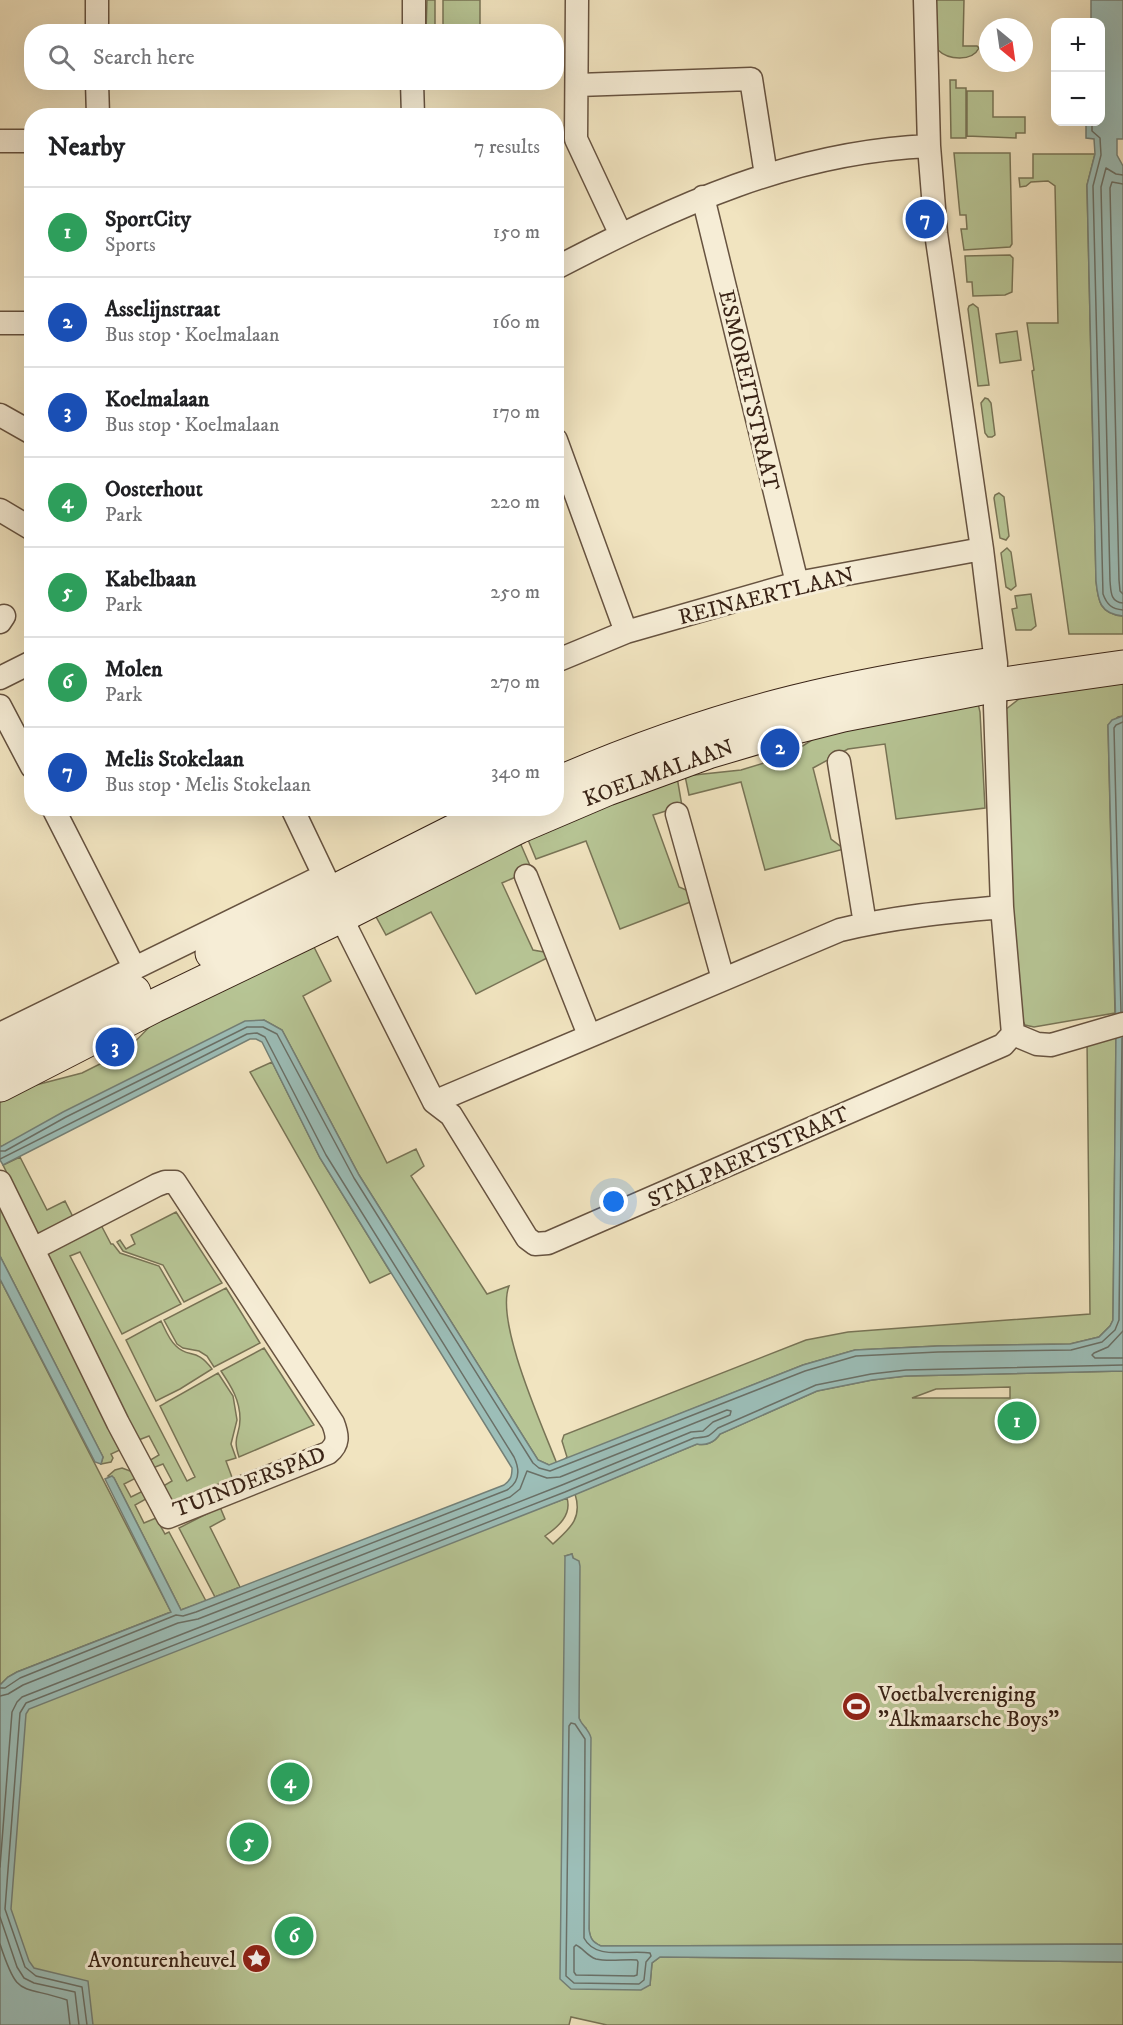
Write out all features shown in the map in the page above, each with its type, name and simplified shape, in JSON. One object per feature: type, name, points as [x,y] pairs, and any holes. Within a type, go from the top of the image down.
[{"type":"street","points":[[97,0],[97,24]]},
{"type":"street","points":[[414,0],[414,24]]},
{"type":"street","points":[[577,0],[578,85],[566,141],[621,235]]},
{"type":"street","points":[[925,0],[929,146],[936,233],[982,549],[996,674],[1002,907],[1012,1028],[1037,1044],[1051,1045],[1119,1024]]},
{"type":"street","points":[[578,85],[751,79],[766,175]]},
{"type":"street","points":[[97,90],[98,108]]},
{"type":"street","points":[[412,90],[413,108]]},
{"type":"street","points":[[0,141],[24,141]]},
{"type":"street","points":[[564,264],[703,197],[766,175],[842,155],[900,147],[929,146]]},
{"type":"street","name":"ESMOREITSTRAAT","points":[[703,197],[796,584]]},
{"type":"street","points":[[0,323],[24,323]]},
{"type":"street","points":[[0,415],[24,428]]},
{"type":"street","points":[[564,462],[626,632]]},
{"type":"street","points":[[0,510],[24,524]]},
{"type":"street","name":"REINAERTLAAN","points":[[564,658],[626,632],[796,584],[982,549]]},
{"type":"street","name":"KOELMALAAN","points":[[564,807],[708,752],[772,733],[996,674],[1123,651]]},
{"type":"street","points":[[0,678],[24,666]]},
{"type":"street","name":"KOELMALAAN","points":[[564,781],[651,747],[792,702],[944,671],[996,674],[1123,667]]},
{"type":"street","points":[[0,706],[24,752]]},
{"type":"street","points":[[839,762],[865,924]]},
{"type":"street","points":[[677,813],[723,979]]},
{"type":"street","points":[[57,816],[134,967]]},
{"type":"street","name":"STALPAERTSTRAAT","points":[[296,816],[348,931],[434,1102],[451,1115],[527,1238],[535,1244],[548,1243],[1003,1045],[1012,1028]]},
{"type":"street","name":"KOELMALAAN","points":[[0,1059],[333,895],[485,816]]},
{"type":"street","name":"KOELMALAAN","points":[[0,1034],[134,967],[544,816]]},
{"type":"street","points":[[526,876],[589,1035]]},
{"type":"street","name":"KOELMALAAN","points":[[0,1085],[154,1006],[333,895]]},
{"type":"street","points":[[434,1102],[840,930],[914,916],[1002,907]]},
{"type":"street","name":"TUINDERSPAD","points":[[0,1182],[118,1423],[168,1517],[328,1453],[335,1447],[337,1438],[333,1423],[175,1182],[171,1180],[157,1185],[33,1249]]},
{"type":"green space","points":[[427,0],[435,0],[435,24],[426,24]]},
{"type":"green space","points":[[443,0],[480,0],[480,24],[443,24]]},
{"type":"green space","points":[[933,0],[964,0],[963,46],[979,48],[971,56],[960,58],[948,56],[938,50]]},
{"type":"green space","points":[[950,80],[956,80],[956,88],[966,88],[966,138],[951,138]]},
{"type":"green space","points":[[967,91],[993,91],[993,117],[1025,117],[1025,133],[1016,133],[1016,138],[967,136]]},
{"type":"green space","points":[[954,153],[1010,153],[1012,244],[1010,247],[964,250],[961,229],[967,229],[966,215],[960,215]]},
{"type":"green space","points":[[1033,154],[1095,154],[1087,185],[1096,581],[1099,600],[1105,609],[1115,615],[1123,616],[1123,634],[1069,634],[1027,323],[1058,323],[1055,186],[1048,181],[1031,182],[1020,187],[1019,178],[1033,178]]},
{"type":"green space","points":[[1010,255],[1013,258],[1012,292],[1005,295],[973,296],[972,282],[967,282],[965,256]]},
{"type":"green space","points":[[973,304],[978,308],[989,385],[978,386],[968,309]]},
{"type":"green space","points":[[1017,331],[1021,360],[1000,363],[996,334]]},
{"type":"green space","points":[[985,398],[991,403],[995,435],[992,437],[988,437],[985,433],[981,403]]},
{"type":"green space","points":[[999,493],[1004,497],[1009,536],[1006,540],[1000,538],[994,498]]},
{"type":"green space","points":[[1007,548],[1011,552],[1016,586],[1011,590],[1006,587],[1001,553]]},
{"type":"green space","points":[[1031,594],[1036,626],[1031,630],[1016,630],[1012,609],[1017,608],[1015,596]]},
{"type":"green space","points":[[1123,677],[1123,716],[1108,725],[1115,1013],[1034,1027],[1025,1025],[1019,1013],[1006,818],[1005,710],[1019,699]]},
{"type":"green space","points":[[977,699],[980,712],[985,808],[896,819],[885,744],[848,749],[813,768],[831,839],[844,849],[765,870],[741,782],[689,795],[685,776],[741,770],[787,756],[826,731]]},
{"type":"green space","points":[[677,777],[682,806],[653,815],[679,887],[691,892],[693,901],[620,929],[586,841],[536,859],[526,835]]},
{"type":"green space","points":[[518,838],[532,870],[502,883],[533,950],[544,952],[549,957],[476,994],[431,912],[386,935],[374,913]]},
{"type":"green space","points":[[312,943],[331,981],[303,996],[387,1163],[416,1149],[424,1166],[411,1176],[487,1294],[509,1286],[506,1302],[514,1348],[557,1464],[549,1465],[538,1460],[359,1175],[282,1030],[264,1020],[0,1147],[0,1097],[9,1092],[82,1073],[126,1051],[159,1017]]},
{"type":"green space","points":[[1116,1033],[1113,1320],[1099,1337],[1070,1344],[855,1350],[803,1365],[564,1460],[567,1457],[562,1441],[564,1435],[806,1340],[848,1332],[1090,1314],[1087,1039]]},
{"type":"green space","points":[[272,1062],[320,1158],[391,1273],[370,1283],[250,1072]]},
{"type":"green space","points":[[20,1157],[47,1210],[65,1201],[73,1217],[40,1234],[36,1232],[3,1165]]},
{"type":"green space","points":[[0,1204],[122,1449],[111,1454],[113,1458],[111,1462],[101,1464],[103,1457],[0,1256]]},
{"type":"green space","points":[[176,1212],[222,1283],[184,1302],[163,1265],[123,1251],[117,1242],[120,1240],[126,1249],[135,1244],[131,1235]]},
{"type":"green space","points":[[101,1225],[111,1244],[120,1253],[159,1266],[181,1304],[122,1334],[80,1252],[70,1256],[187,1481],[195,1477],[160,1406],[218,1373],[233,1396],[237,1420],[231,1444],[236,1458],[226,1461],[233,1480],[176,1503],[171,1503],[160,1488],[172,1481],[163,1464],[150,1469],[147,1462],[159,1455],[149,1436],[136,1441],[42,1254]]},
{"type":"green space","points":[[0,1279],[171,1612],[17,1672],[0,1685]]},
{"type":"green space","points":[[226,1288],[260,1343],[214,1367],[207,1356],[199,1351],[183,1348],[177,1344],[164,1320]]},
{"type":"green space","points":[[161,1321],[169,1338],[176,1346],[185,1352],[197,1355],[212,1369],[156,1401],[126,1340]]},
{"type":"green space","points":[[264,1348],[314,1425],[239,1457],[236,1445],[240,1425],[237,1399],[221,1371]]},
{"type":"green space","points":[[1123,1371],[1123,1944],[601,1946],[595,1943],[589,1929],[586,1728],[581,1724],[579,1718],[572,1554],[565,1556],[570,1560],[575,1964],[650,1985],[652,1963],[660,1957],[1123,1962],[1123,2025],[607,2025],[571,2017],[569,2025],[1,2025],[16,1695],[567,1498],[566,1515],[559,1525],[545,1536],[553,1544],[569,1528],[576,1517],[575,1494],[697,1444],[710,1443],[720,1434],[817,1391],[906,1376]],"holes":[[[1010,1387],[1010,1398],[912,1398],[936,1389]]]},
{"type":"green space","points":[[122,1468],[133,1472],[136,1478],[124,1484],[131,1497],[143,1491],[146,1499],[135,1505],[144,1523],[156,1518],[165,1534],[169,1532],[206,1601],[181,1610],[114,1478],[108,1476]]},
{"type":"green space","points":[[220,1507],[225,1519],[210,1527],[240,1587],[215,1597],[179,1528]]},
{"type":"water","points":[[1091,0],[1123,0],[1123,139],[1117,139],[1117,155],[1123,166],[1123,616],[1115,615],[1105,609],[1099,600],[1096,581],[1087,185],[1095,154],[1094,139],[1086,138],[1086,126],[1105,126],[1105,18],[1091,18]]},
{"type":"water","points":[[1123,716],[1123,1371],[906,1376],[817,1391],[720,1434],[710,1443],[697,1444],[567,1498],[29,1709],[26,1714],[11,1909],[29,1961],[34,1968],[88,1981],[93,2025],[0,2025],[0,1685],[17,1672],[171,1612],[105,1479],[112,1476],[114,1478],[181,1610],[504,1485],[511,1478],[512,1468],[320,1158],[262,1042],[250,1039],[3,1165],[0,1160],[0,1147],[63,1112],[245,1021],[264,1020],[282,1030],[359,1175],[538,1460],[549,1465],[803,1365],[855,1350],[1070,1344],[1099,1337],[1113,1320],[1116,1033],[1108,725],[1112,720]]},
{"type":"water","points":[[0,1256],[103,1457],[101,1464],[95,1462],[0,1279]]},
{"type":"water","points":[[572,1554],[573,1558],[579,1561],[580,1566],[579,1718],[591,1738],[589,1929],[595,1943],[601,1946],[1123,1944],[1123,1962],[660,1957],[652,1963],[650,1985],[641,1990],[571,1989],[560,1979],[565,1556]]},
{"type":"place","name":"Melis Stokelaan","points":[[925,219]]},
{"type":"place","name":"Asselijnstraat","points":[[780,748]]},
{"type":"place","name":"Koelmalaan","points":[[115,1047]]},
{"type":"place","name":"SportCity","points":[[1017,1421]]},
{"type":"place","name":"Voetbalvereniging \"Alkmaarsche Boys\"","points":[[857,1706]]},
{"type":"place","name":"Oosterhout","points":[[290,1782]]},
{"type":"place","name":"Kabelbaan","points":[[249,1842]]},
{"type":"place","name":"Molen","points":[[294,1936]]},
{"type":"place","name":"Avonturenheuvel","points":[[257,1959]]}]
